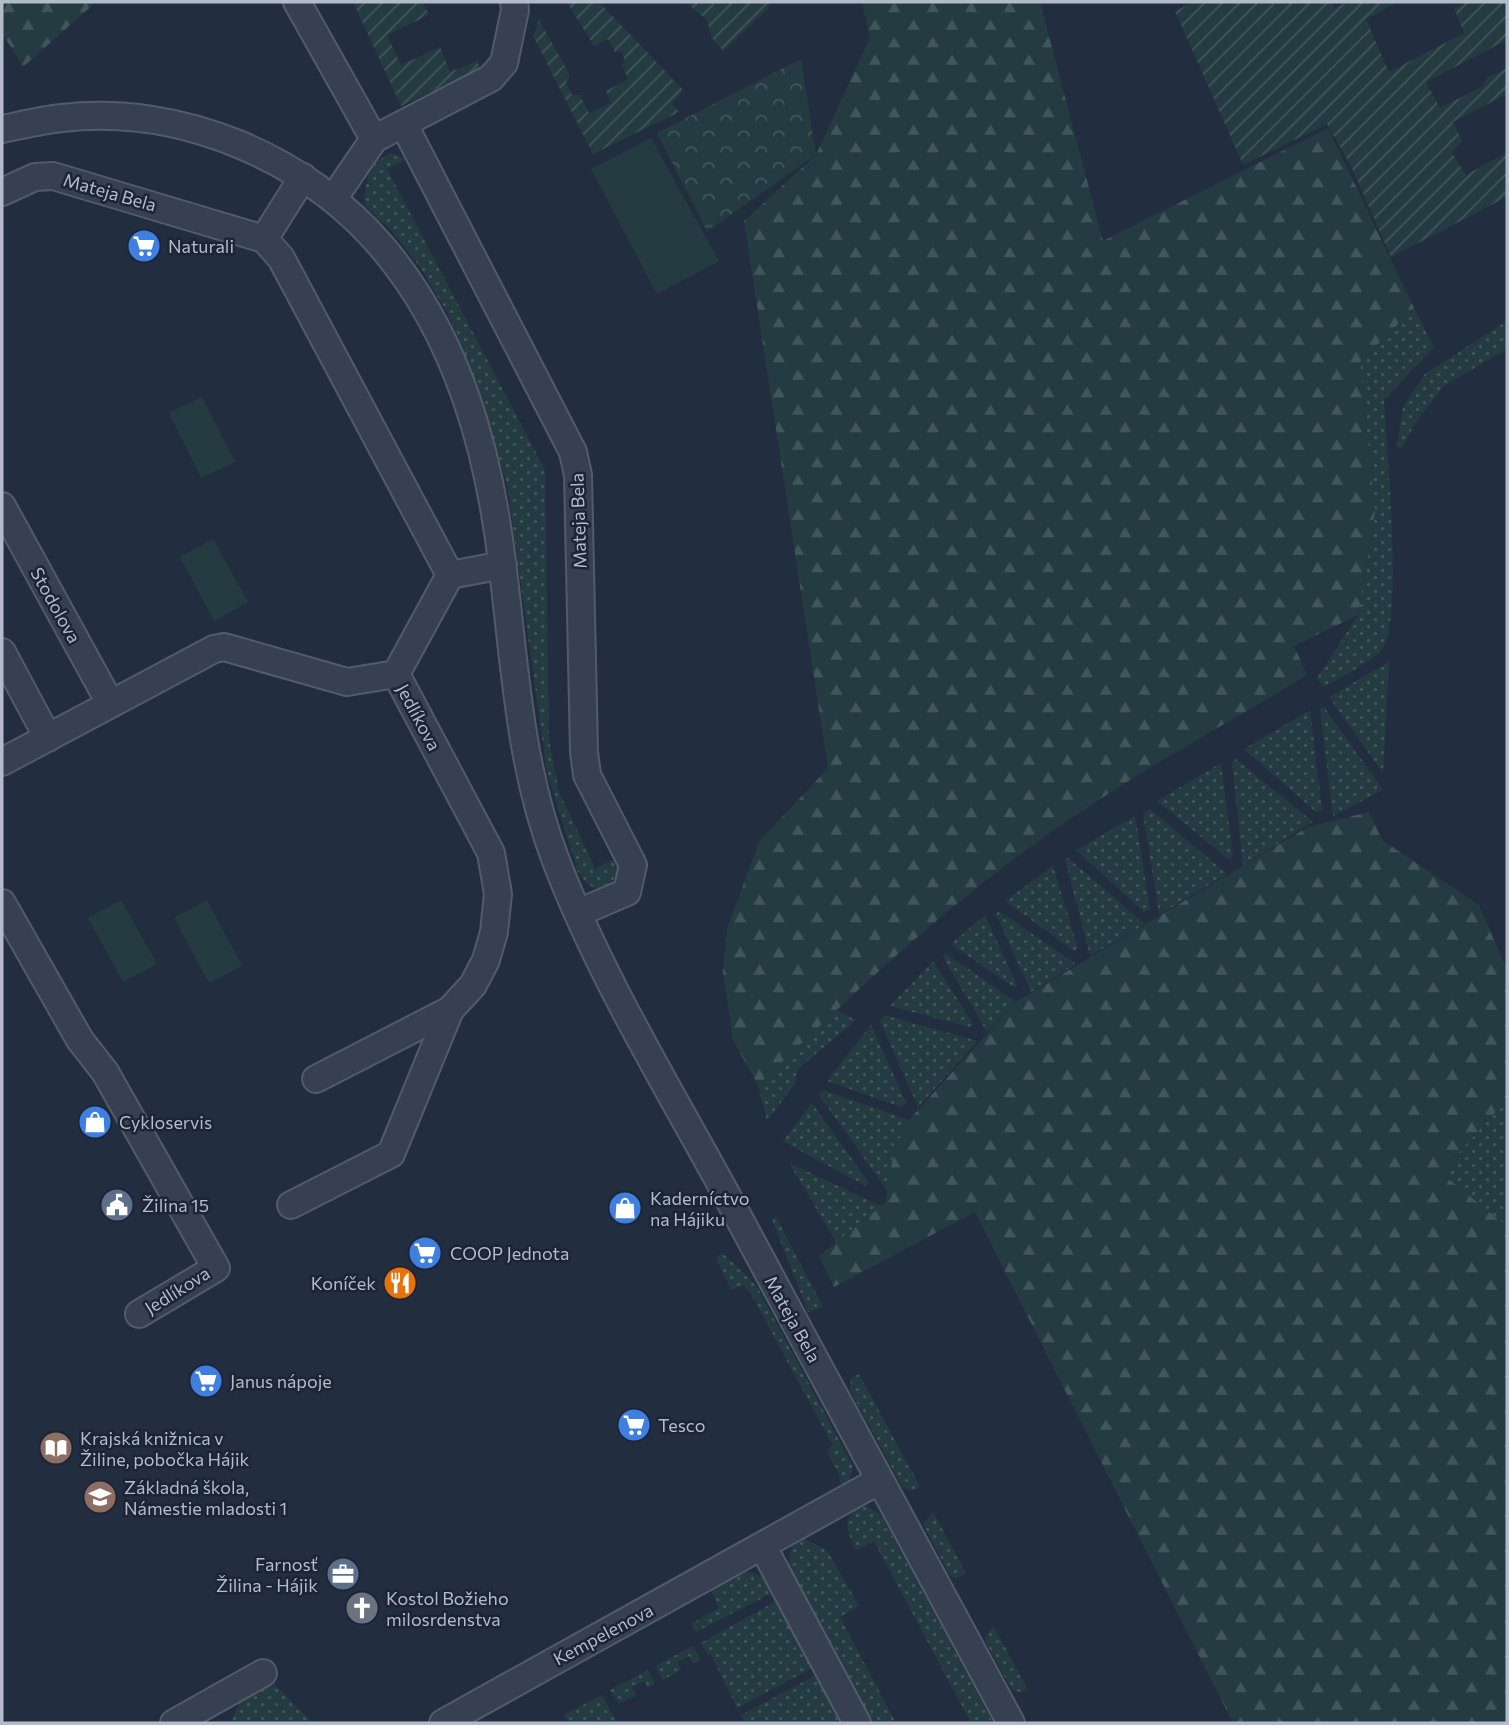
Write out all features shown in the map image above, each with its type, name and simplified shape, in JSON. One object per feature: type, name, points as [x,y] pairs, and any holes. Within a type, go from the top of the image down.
[{"type":"street","points":[[297,2],[374,139]]},
{"type":"street","points":[[333,199],[374,139],[491,78],[504,63],[519,4]]},
{"type":"street","name":"Mateja Bela","points":[[2,129],[64,118],[151,121],[238,144],[303,177],[333,199],[380,244],[414,288],[432,319],[468,406],[487,465],[503,565],[529,774],[556,861],[578,913],[669,1089],[1011,1723]]},
{"type":"street","name":"Mateja Bela","points":[[404,125],[573,452],[578,475],[587,775],[633,865],[627,892],[578,913]]},
{"type":"street","name":"Mateja Bela","points":[[2,192],[35,177],[53,176],[264,239]]},
{"type":"street","points":[[303,177],[264,239],[281,258],[450,575]]},
{"type":"street","name":"Stodolova","points":[[2,506],[110,704]]},
{"type":"street","points":[[450,575],[503,565]]},
{"type":"street","points":[[396,674],[450,575]]},
{"type":"street","name":"Jedlíkova","points":[[2,762],[214,649],[224,647],[347,682],[396,674],[491,853],[497,878],[494,932],[486,960],[473,985],[450,1010],[316,1079]]},
{"type":"street","points":[[2,652],[48,737]]},
{"type":"street","name":"Jedlíkova","points":[[2,903],[80,1040],[105,1072],[215,1268],[139,1314]]},
{"type":"street","points":[[292,1205],[391,1154],[450,1010]]},
{"type":"street","name":"Kempelenova","points":[[443,1723],[880,1480]]},
{"type":"street","points":[[763,1547],[856,1723]]},
{"type":"street","points":[[185,1721],[263,1673]]},
{"type":"green space","points":[[2,2],[96,2],[23,67],[2,33]]},
{"type":"green space","points":[[353,2],[423,2],[429,15],[387,35],[401,65],[440,47],[450,72],[477,61],[480,69],[401,106]]},
{"type":"green space","points":[[599,2],[683,90],[672,103],[679,112],[593,154],[533,36],[539,20],[570,75],[566,82],[572,95],[580,95],[589,113],[611,103],[606,91],[628,79],[622,65],[625,61],[621,52],[615,52],[608,39],[594,46],[568,4]]},
{"type":"green space","points":[[680,2],[771,2],[768,9],[723,51],[712,38],[707,20],[689,5]]},
{"type":"green space","points":[[862,2],[1040,2],[1103,241],[1328,128],[1414,308],[1360,362],[1375,512],[1358,615],[1294,646],[1307,675],[1099,800],[996,872],[891,960],[758,1085],[733,1040],[723,973],[727,929],[759,842],[828,768],[744,221],[816,155],[870,38]]},
{"type":"green space","points":[[1194,2],[1331,2],[1335,8],[1347,2],[1397,2],[1366,19],[1389,72],[1464,33],[1454,8],[1468,2],[1507,2],[1507,40],[1426,82],[1440,108],[1483,86],[1487,78],[1507,68],[1507,94],[1453,122],[1462,141],[1452,153],[1466,175],[1507,152],[1507,197],[1391,257],[1351,166],[1327,124],[1243,165],[1175,11]]},
{"type":"green space","points":[[801,59],[816,155],[707,231],[657,133]]},
{"type":"green space","points":[[651,138],[719,261],[657,294],[591,169]]},
{"type":"green space","points":[[391,153],[407,159],[387,169],[545,470],[549,740],[559,792],[595,868],[617,858],[617,873],[610,885],[598,890],[586,883],[578,872],[547,773],[507,484],[481,397],[448,314],[420,267],[391,230],[365,206],[369,174],[378,162]]},
{"type":"green space","points":[[1414,308],[1434,347],[1384,400],[1393,570],[1388,632],[1382,649],[1377,654],[1324,687],[1317,678],[1358,615],[1375,512],[1360,362]]},
{"type":"green space","points":[[1507,321],[1507,349],[1445,385],[1418,419],[1401,449],[1397,447],[1403,407],[1425,374]]},
{"type":"green space","points":[[202,397],[235,462],[201,478],[169,413]]},
{"type":"green space","points":[[213,539],[248,602],[214,621],[180,557]]},
{"type":"green space","points":[[1389,662],[1383,773],[1329,697]]},
{"type":"green space","points":[[1324,707],[1383,790],[1333,816],[1320,709]]},
{"type":"green space","points":[[1310,710],[1322,810],[1316,812],[1244,749]]},
{"type":"green space","points":[[1236,759],[1313,822],[1243,865],[1232,762]]},
{"type":"green space","points":[[1221,763],[1233,856],[1228,859],[1157,801]]},
{"type":"green space","points":[[1150,809],[1227,874],[1159,915],[1143,813]]},
{"type":"green space","points":[[1369,812],[1382,840],[1479,905],[1507,970],[1507,1099],[1441,1173],[1507,1226],[1507,1723],[1233,1723],[975,1212],[834,1287],[819,1256],[886,1202],[894,1149],[909,1120],[1016,1002],[1308,827]]},
{"type":"green space","points":[[1135,816],[1150,909],[1144,912],[1076,850]]},
{"type":"green space","points":[[1068,858],[1145,924],[1090,956],[1065,859]]},
{"type":"green space","points":[[1053,866],[1078,948],[1074,951],[1005,901]]},
{"type":"green space","points":[[121,900],[157,964],[123,982],[88,918]]},
{"type":"green space","points":[[207,900],[242,966],[209,983],[174,918]]},
{"type":"green space","points":[[999,911],[1076,964],[1031,992],[996,914]]},
{"type":"green space","points":[[985,915],[1017,985],[1014,988],[951,944]]},
{"type":"green space","points":[[945,953],[1016,1002],[987,1032],[943,957]]},
{"type":"green space","points":[[933,961],[973,1024],[969,1027],[890,1006]]},
{"type":"green space","points":[[836,1010],[856,1020],[798,1069],[795,1084],[767,1121],[758,1085]]},
{"type":"green space","points":[[884,1015],[978,1041],[918,1107],[880,1021]]},
{"type":"green space","points":[[871,1025],[906,1102],[901,1107],[827,1081]]},
{"type":"green space","points":[[823,1090],[909,1120],[894,1149],[889,1193],[819,1095]]},
{"type":"green space","points":[[1507,1099],[1507,1226],[1440,1173]]},
{"type":"green space","points":[[812,1103],[869,1183],[865,1186],[783,1141]]},
{"type":"green space","points":[[789,1163],[881,1206],[836,1242]]},
{"type":"green space","points":[[776,1217],[823,1307],[808,1312],[772,1219]]},
{"type":"green space","points":[[723,1253],[756,1285],[853,1466],[849,1482],[842,1488],[838,1472],[826,1450],[833,1446],[751,1294],[743,1285],[731,1290],[716,1257]]},
{"type":"green space","points":[[859,1374],[920,1487],[912,1491],[903,1488],[850,1390],[851,1378]]},
{"type":"green space","points":[[866,1506],[881,1515],[993,1723],[971,1723],[874,1541],[856,1550],[848,1530],[849,1518],[852,1513]]},
{"type":"green space","points":[[933,1512],[966,1573],[956,1578],[950,1576],[923,1524]]},
{"type":"green space","points":[[804,1539],[827,1550],[859,1606],[840,1617],[896,1723],[868,1723],[788,1571],[791,1548]]},
{"type":"green space","points":[[750,1572],[766,1578],[774,1592],[696,1632],[691,1624],[719,1608],[711,1590],[740,1574]]},
{"type":"green space","points":[[778,1600],[814,1667],[737,1708],[711,1655],[708,1655],[701,1643]]},
{"type":"green space","points":[[994,1627],[1028,1690],[1022,1693],[1012,1690],[985,1641]]},
{"type":"green space","points":[[693,1646],[701,1660],[693,1663],[689,1656],[678,1662],[681,1670],[663,1680],[655,1666]]},
{"type":"green space","points":[[648,1670],[655,1684],[648,1688],[644,1681],[632,1687],[636,1695],[619,1704],[610,1690]]},
{"type":"green space","points":[[818,1674],[842,1719],[832,1723],[745,1723],[741,1715]]},
{"type":"green space","points":[[273,1683],[311,1721],[329,1723],[231,1723],[241,1698]]},
{"type":"green space","points":[[602,1695],[617,1723],[568,1723],[564,1715]]},
{"type":"place","name":"Naturali","points":[[144,246]]},
{"type":"place","name":"Cykloservis","points":[[95,1122]]},
{"type":"place","name":"Žilina 15","points":[[117,1205]]},
{"type":"place","name":"Kaderníctvo na Hájiku","points":[[625,1208]]},
{"type":"place","name":"COOP Jednota","points":[[425,1253]]},
{"type":"place","name":"Koníček","points":[[400,1283]]},
{"type":"place","name":"Janus nápoje","points":[[206,1381]]},
{"type":"place","name":"Tesco","points":[[634,1425]]},
{"type":"place","name":"Krajská knižnica v Žiline, pobočka Hájik","points":[[56,1448]]},
{"type":"place","name":"Základná škola, Námestie mladosti 1","points":[[100,1497]]},
{"type":"place","name":"Farnosť Žilina - Hájik","points":[[343,1574]]},
{"type":"place","name":"Kostol Božieho milosrdenstva","points":[[362,1608]]}]
